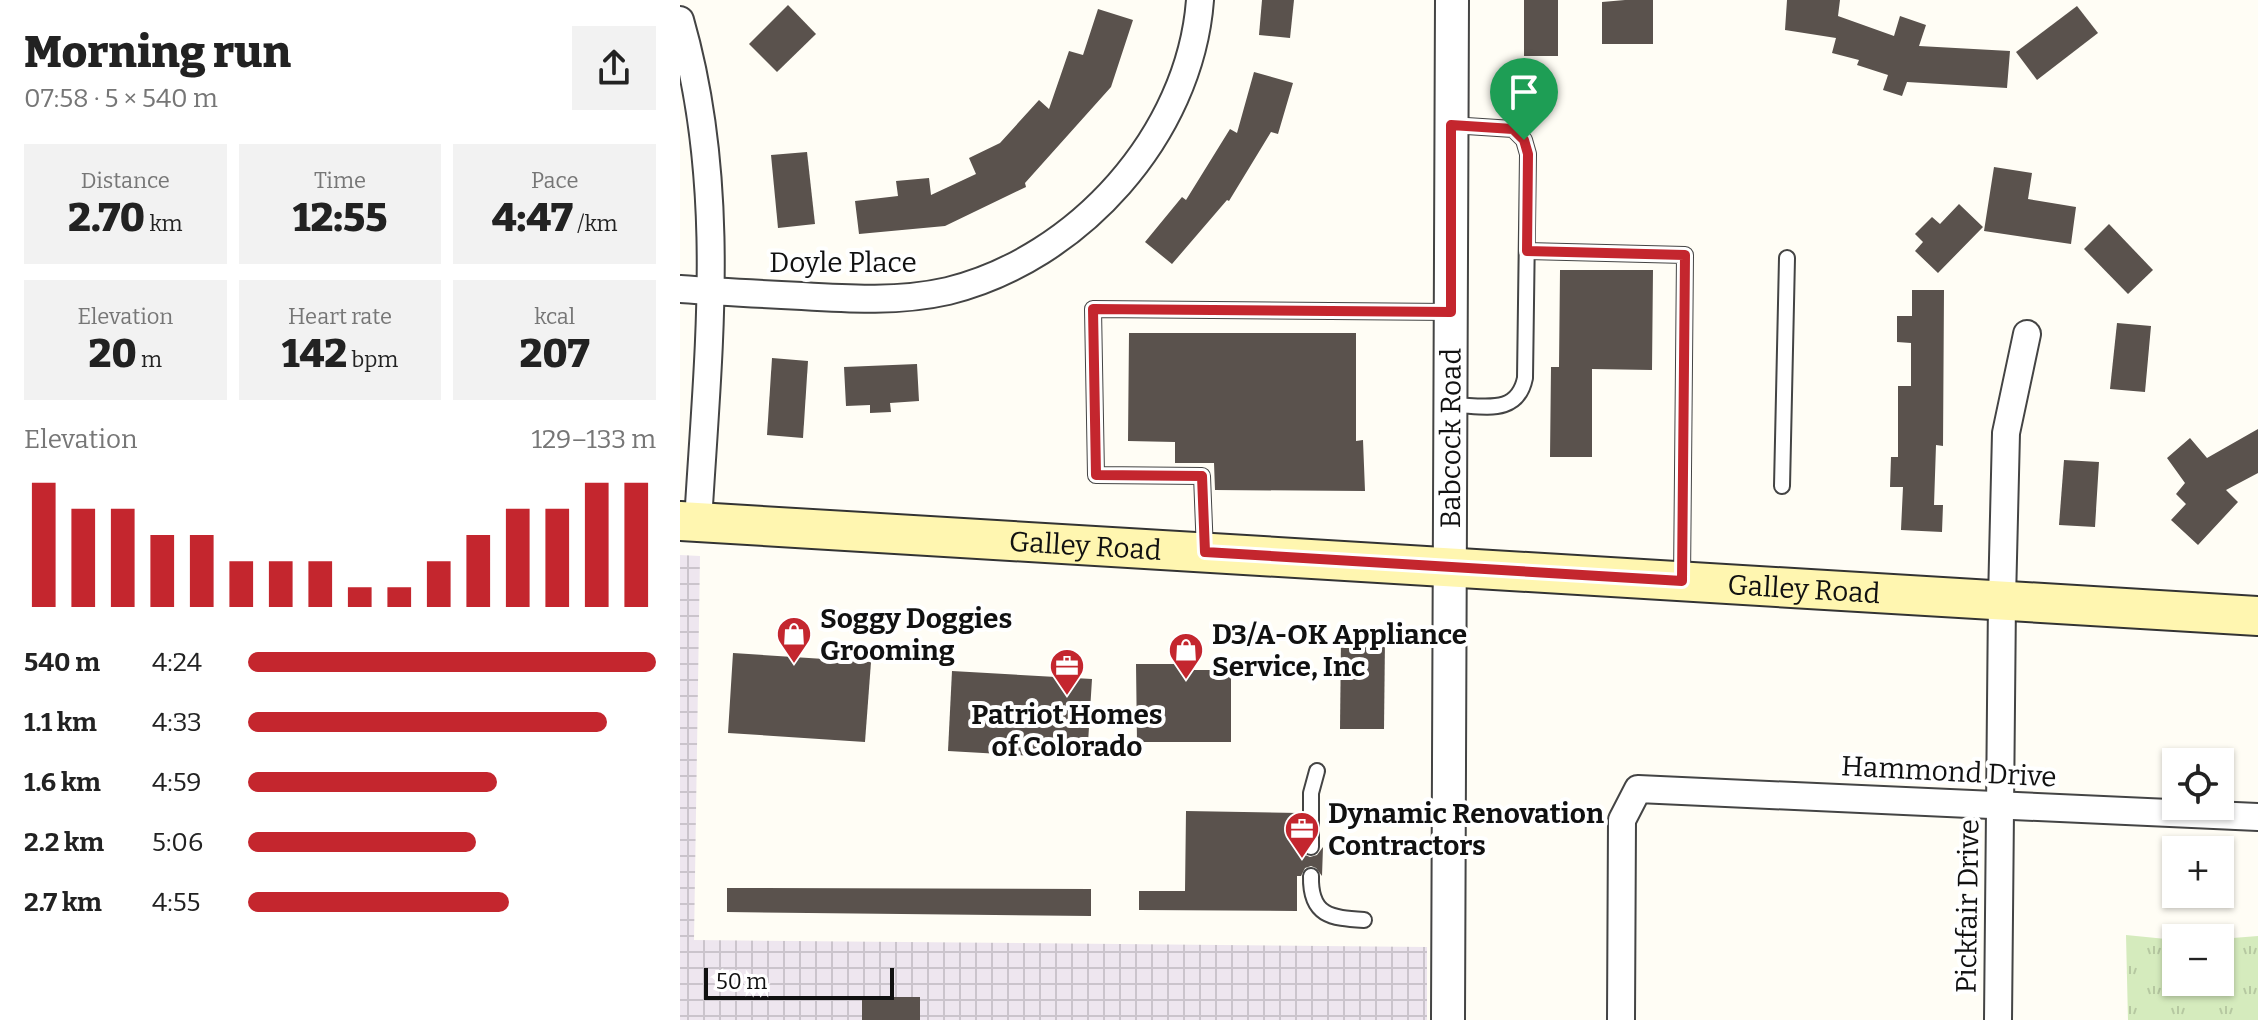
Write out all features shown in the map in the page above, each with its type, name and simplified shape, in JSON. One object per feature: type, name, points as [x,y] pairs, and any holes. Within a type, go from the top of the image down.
[{"type":"main road","name":"Galley Road","points":[[689,522],[2258,616]]},
{"type":"street","name":"Doyle Place","points":[[680,289],[863,299],[907,297],[947,291],[988,278],[1033,257],[1073,228],[1109,196],[1141,156],[1163,121],[1184,74],[1200,0]]},
{"type":"street","name":"Babcock Road","points":[[1448,1020],[1452,0]]},
{"type":"street","points":[[680,20],[692,65],[707,150],[712,222],[712,291],[689,522]]},
{"type":"street","name":"Pickfair Drive","points":[[1998,1020],[2006,433],[2027,334]]},
{"type":"street","name":"Hammond Drive","points":[[1621,1020],[1622,820],[1638,789],[2258,817]]},
{"type":"lane","points":[[1450,405],[1506,405],[1516,401],[1523,390],[1528,154],[1524,140],[1513,129],[1451,125]]},
{"type":"lane","points":[[1527,251],[1685,255],[1682,581]]},
{"type":"lane","points":[[1782,486],[1787,258]]},
{"type":"lane","points":[[1205,552],[1202,476],[1096,475],[1093,309],[1451,312]]},
{"type":"lane","points":[[1311,847],[1311,793],[1317,771]]},
{"type":"lane","points":[[1311,876],[1311,892],[1317,907],[1333,918],[1364,920]]},
{"type":"shaded area","points":[[680,555],[700,556],[694,940],[1427,947],[1427,1020],[680,1020]]},
{"type":"green space","points":[[2126,935],[2162,939],[2162,996],[2234,996],[2234,938],[2258,936],[2258,1020],[2128,1020]]},
{"type":"building","points":[[1262,0],[1294,0],[1290,38],[1259,35]]},
{"type":"building","points":[[1524,0],[1558,0],[1558,56],[1524,56]]},
{"type":"building","points":[[1653,0],[1653,44],[1602,44],[1602,2]]},
{"type":"building","points":[[1787,0],[1840,0],[1838,16],[1894,36],[1900,16],[1926,25],[1919,46],[2010,51],[2007,88],[1907,82],[1902,96],[1883,90],[1888,75],[1857,65],[1859,60],[1832,53],[1836,38],[1785,30]]},
{"type":"building","points":[[788,5],[816,34],[777,72],[749,44]]},
{"type":"building","points":[[2077,6],[2098,33],[2037,80],[2016,52]]},
{"type":"building","points":[[1098,9],[1133,20],[1111,87],[1025,183],[1026,187],[945,226],[859,234],[855,201],[898,196],[896,181],[929,178],[931,195],[976,174],[969,158],[1000,143],[1039,100],[1049,109],[1069,51],[1083,55]]},
{"type":"building","points":[[1254,72],[1293,83],[1278,134],[1271,132],[1229,201],[1172,264],[1145,242],[1182,197],[1186,200],[1230,129],[1237,133]]},
{"type":"building","points":[[807,152],[815,224],[778,228],[771,155]]},
{"type":"building","points":[[1994,167],[2032,173],[2028,199],[2076,207],[2071,244],[1984,231]]},
{"type":"building","points":[[1959,204],[1983,227],[1938,273],[1915,251],[1923,242],[1915,234],[1932,217],[1940,224]]},
{"type":"building","points":[[2109,224],[2153,270],[2128,294],[2084,249]]},
{"type":"building","points":[[1560,270],[1653,270],[1652,370],[1592,369],[1592,457],[1550,457],[1551,367],[1559,367]]},
{"type":"building","points":[[1912,290],[1944,290],[1943,446],[1936,445],[1934,505],[1943,505],[1942,532],[1901,530],[1903,487],[1890,487],[1891,457],[1898,457],[1898,386],[1911,386],[1911,343],[1897,342],[1897,316],[1912,316]]},
{"type":"building","points":[[2117,323],[2151,326],[2145,392],[2110,389]]},
{"type":"building","points":[[1129,333],[1356,333],[1356,441],[1363,440],[1365,491],[1215,490],[1214,463],[1175,463],[1175,442],[1128,441]]},
{"type":"building","points":[[772,358],[808,361],[803,438],[767,435]]},
{"type":"building","points":[[917,364],[919,401],[890,403],[891,412],[870,413],[870,405],[846,406],[844,367]]},
{"type":"building","points":[[2258,429],[2258,473],[2226,490],[2238,502],[2198,545],[2171,520],[2186,504],[2176,494],[2185,483],[2167,458],[2190,438],[2207,458]]},
{"type":"building","points":[[2064,460],[2099,462],[2095,527],[2059,525]]},
{"type":"building","points":[[1341,638],[1385,639],[1384,729],[1340,729]]},
{"type":"building","points":[[733,653],[871,662],[865,742],[728,733]]},
{"type":"building","points":[[1136,664],[1183,664],[1183,670],[1231,670],[1231,742],[1137,742]]},
{"type":"building","points":[[952,671],[1092,679],[1087,759],[948,751]]},
{"type":"building","points":[[1186,811],[1299,813],[1299,847],[1310,857],[1317,855],[1323,847],[1322,876],[1311,866],[1297,876],[1297,911],[1139,910],[1139,891],[1185,891]]},
{"type":"building","points":[[727,888],[1091,889],[1091,916],[727,912]]},
{"type":"building","points":[[862,997],[920,997],[920,1020],[862,1020]]},
{"type":"place","name":"Soggy Doggies Grooming","points":[[794,665]]},
{"type":"place","name":"D3/A-OK Appliance Service, Inc","points":[[1186,681]]},
{"type":"place","name":"Patriot Homes of Colorado","points":[[1067,697]]},
{"type":"place","name":"Dynamic Renovation Contractors","points":[[1302,860]]},
{"type":"route","points":[[1451,125],[1513,129],[1524,140],[1528,154],[1527,251],[1685,255],[1682,581],[1205,552],[1202,476],[1096,475],[1093,309],[1451,312],[1451,125]]}]
